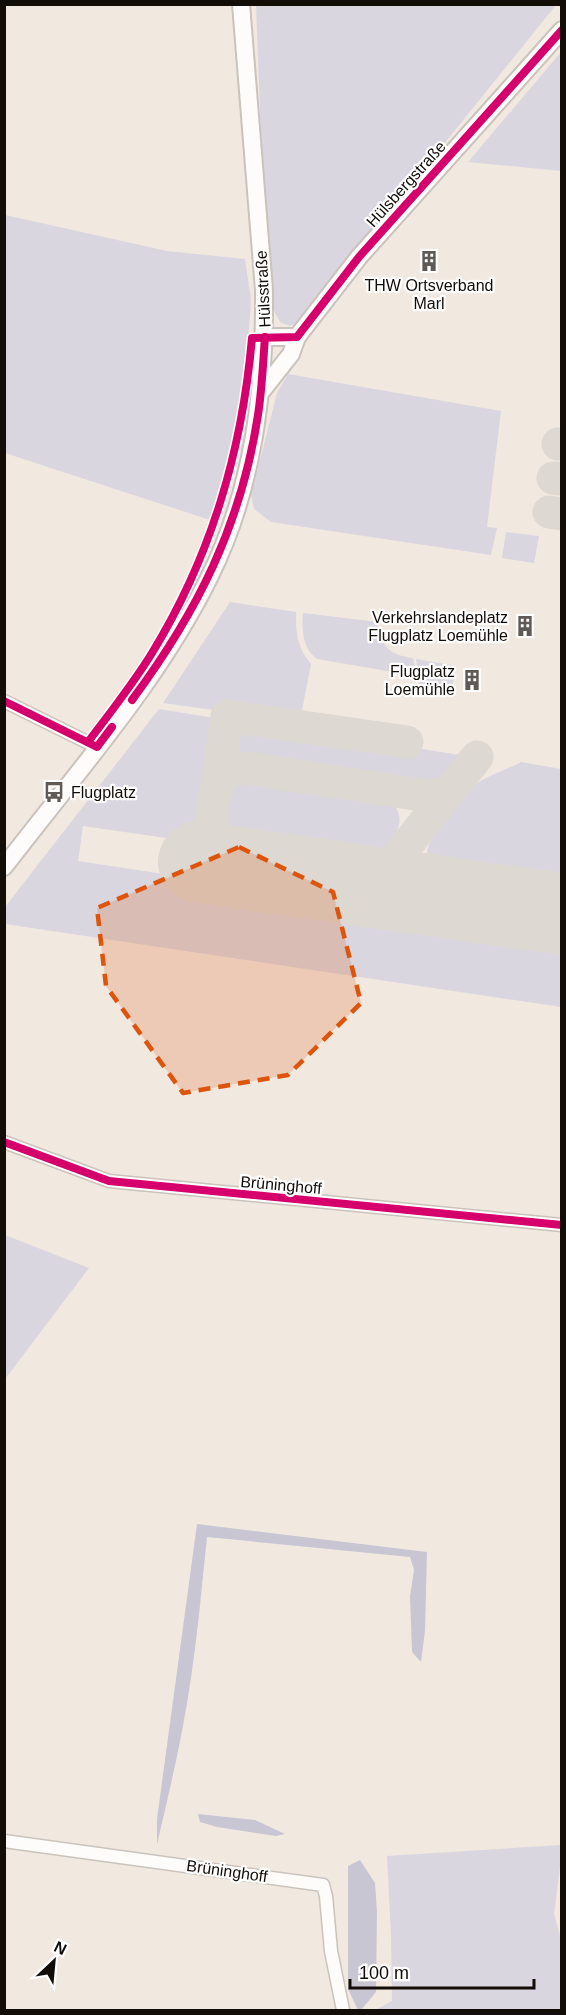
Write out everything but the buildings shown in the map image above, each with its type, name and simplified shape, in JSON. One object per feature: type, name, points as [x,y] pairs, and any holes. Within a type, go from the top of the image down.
[{"type":"street","name":"Hülsstraße","points":[[4,867],[97,747],[161,660],[185,622],[210,576],[231,524],[247,473],[261,392],[265,337],[264,290],[241,4]]},
{"type":"street","name":"Hülsbergstraße","points":[[261,392],[291,354],[297,337],[359,257],[561,30]]},
{"type":"street","points":[[265,337],[297,337]]},
{"type":"street","points":[[4,701],[97,747]]},
{"type":"street","name":"Brüninghoff","points":[[4,1142],[109,1181],[124,1184],[561,1225]]},
{"type":"street","name":"Brüninghoff","points":[[4,1841],[323,1885],[331,1951],[343,2010]]},
{"type":"highlighted area","points":[[239,847],[333,892],[361,1003],[288,1075],[183,1093],[106,986],[97,908]]},
{"type":"shaded area","points":[[256,5],[556,5],[302,320],[290,326],[280,322],[274,311],[263,190]]},
{"type":"shaded area","points":[[561,52],[561,171],[468,162]]},
{"type":"shaded area","points":[[5,215],[167,251],[245,259],[251,300],[244,397],[226,480],[213,521],[5,453]]},
{"type":"shaded area","points":[[288,374],[501,411],[487,527],[497,528],[491,555],[271,522],[254,509],[251,495],[277,393]]},
{"type":"shaded area","points":[[506,532],[539,536],[534,563],[502,558]]},
{"type":"shaded area","points":[[230,602],[296,612],[298,640],[311,664],[300,721],[163,703]]},
{"type":"shaded area","points":[[303,613],[378,622],[384,644],[398,655],[413,658],[417,676],[317,659],[306,644],[303,632]]},
{"type":"shaded area","points":[[416,659],[456,666],[451,694],[420,689]]},
{"type":"shaded area","points":[[159,709],[215,718],[219,721],[201,843],[83,826],[78,861],[561,934],[561,1007],[5,924],[5,907]]},
{"type":"shaded area","points":[[238,721],[460,755],[439,781],[420,788],[235,759],[229,752],[232,727]]},
{"type":"shaded area","points":[[521,762],[561,769],[561,897],[446,879],[429,863],[428,847],[432,839],[468,792],[484,779]]},
{"type":"shaded area","points":[[254,776],[383,797],[396,808],[400,821],[398,828],[379,858],[374,863],[364,866],[242,849],[230,842],[223,833],[222,808],[225,795],[235,781]]},
{"type":"shaded area","points":[[5,1235],[89,1268],[5,1379]]},
{"type":"shaded area","points":[[197,1524],[427,1552],[425,1631],[421,1662],[412,1652],[410,1596],[414,1570],[410,1557],[207,1537],[188,1699],[157,1844],[157,1819]]},
{"type":"shaded area","points":[[198,1814],[255,1820],[285,1834],[276,1836],[217,1827],[200,1822]]},
{"type":"shaded area","points":[[561,1845],[554,1914],[561,1939],[561,2010],[375,2010],[392,2001],[387,1856]]},
{"type":"shaded area","points":[[360,1860],[375,1883],[376,1992],[361,2010],[358,2010],[348,1989],[348,1866]]},
{"type":"taxiway","points":[[553,478],[562,479]]},
{"type":"taxiway","points":[[549,512],[562,514]]},
{"type":"taxiway","points":[[217,788],[227,716],[407,742]]},
{"type":"taxiway","points":[[357,885],[372,883],[382,876],[477,757]]},
{"type":"taxiway","points":[[244,869],[221,860],[215,854],[211,839],[212,817],[218,786],[223,777],[232,771],[246,768],[428,796],[442,794],[453,787]]},
{"type":"taxiway","points":[[403,850],[400,867],[404,880],[415,889],[431,895]]},
{"type":"runway","points":[[199,862],[562,914]]},
{"type":"cycle path","points":[[88,742],[152,653],[192,578],[221,501],[232,461],[241,421],[252,338],[297,337],[359,257],[562,30]]},
{"type":"cycle path","points":[[132,700],[156,667],[196,600],[228,530],[250,455],[259,405],[265,337]]},
{"type":"cycle path","points":[[4,701],[97,747],[112,727]]},
{"type":"cycle path","points":[[4,1142],[109,1181],[562,1225]]},
{"type":"place","name":"THW Ortsverband Marl","points":[[429,261]]},
{"type":"place","name":"Verkehrslandeplatz Flugplatz Loemühle","points":[[525,626]]},
{"type":"place","name":"Flugplatz Loemühle","points":[[472,680]]},
{"type":"place","name":"Flugplatz","points":[[54,792]]}]
